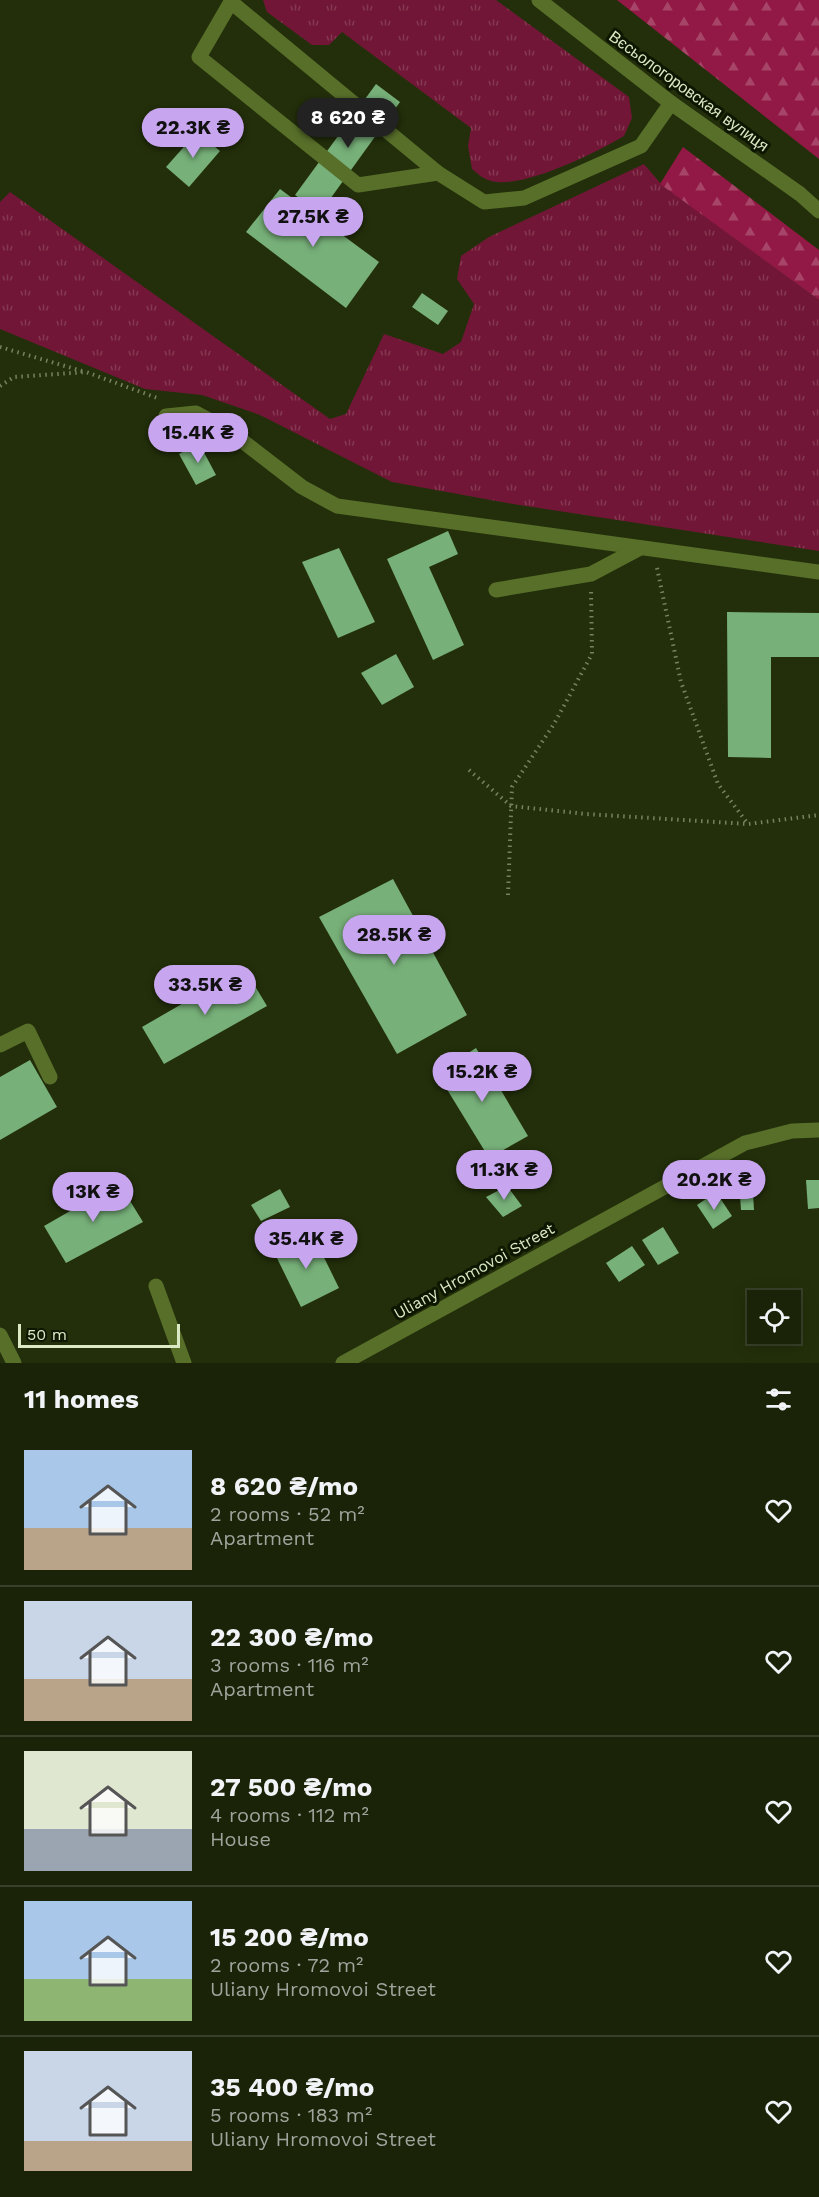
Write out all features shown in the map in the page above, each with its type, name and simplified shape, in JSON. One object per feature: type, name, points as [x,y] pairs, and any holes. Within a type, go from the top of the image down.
[{"type":"street","name":"Вєсьологоровская вулиця","points":[[538,0],[671,103],[800,194],[819,211]]},
{"type":"street","points":[[438,173],[358,185],[199,57],[231,1],[438,173],[484,202],[524,198],[641,146],[671,103]]},
{"type":"street","points":[[166,416],[196,413],[228,430],[302,487],[337,506],[819,572]]},
{"type":"street","points":[[496,590],[591,574],[647,549]]},
{"type":"street","points":[[0,1045],[28,1031],[50,1077]]},
{"type":"street","name":"Uliany Hromovoi Street","points":[[343,1363],[745,1143],[792,1131],[819,1130]]},
{"type":"street","points":[[156,1286],[184,1363]]},
{"type":"street","points":[[0,1335],[14,1363]]},
{"type":"path","points":[[0,347],[86,372],[163,400]]},
{"type":"path","points":[[0,386],[15,377],[86,372]]},
{"type":"path","points":[[647,549],[681,682],[718,784],[748,824]]},
{"type":"path","points":[[508,895],[512,787],[554,724],[592,654],[591,574]]},
{"type":"path","points":[[470,770],[511,806],[586,814],[748,824],[819,815]]},
{"type":"green space","points":[[263,0],[496,0],[629,97],[632,118],[624,136],[562,167],[511,182],[490,181],[472,169],[468,146],[471,128],[342,32],[329,45],[312,45],[267,12]]},
{"type":"green space","points":[[617,0],[819,0],[819,159]]},
{"type":"green space","points":[[683,147],[819,250],[819,300],[660,184]]},
{"type":"green space","points":[[644,164],[661,184],[819,300],[819,551],[513,504],[392,482],[260,415],[202,395],[145,389],[0,329],[0,202],[10,192],[330,419],[346,414],[384,334],[443,354],[461,342],[474,304],[457,279],[461,256],[489,237]]},
{"type":"building","points":[[376,84],[400,102],[320,213],[295,195]]},
{"type":"building","points":[[197,132],[220,151],[189,187],[166,167]]},
{"type":"building","points":[[280,189],[379,262],[346,308],[246,232]]},
{"type":"building","points":[[422,293],[448,311],[438,325],[412,307]]},
{"type":"building","points":[[199,443],[216,475],[196,485],[179,454]]},
{"type":"building","points":[[448,531],[458,554],[429,567],[464,645],[433,660],[387,559]]},
{"type":"building","points":[[339,548],[375,622],[338,638],[302,562]]},
{"type":"building","points":[[727,612],[819,613],[819,657],[771,657],[771,758],[728,757]]},
{"type":"building","points":[[396,654],[414,687],[382,705],[361,673]]},
{"type":"building","points":[[393,879],[467,1015],[397,1054],[319,917]]},
{"type":"building","points":[[244,968],[267,1006],[164,1064],[142,1027]]},
{"type":"building","points":[[476,1048],[528,1136],[489,1158],[437,1073]]},
{"type":"building","points":[[30,1060],[57,1107],[0,1140],[0,1077]]},
{"type":"building","points":[[752,1179],[754,1210],[741,1210],[739,1181]]},
{"type":"building","points":[[806,1180],[819,1180],[819,1208],[808,1209]]},
{"type":"building","points":[[119,1183],[143,1222],[66,1263],[44,1226]]},
{"type":"building","points":[[507,1186],[522,1206],[503,1217],[486,1197]]},
{"type":"building","points":[[280,1189],[290,1207],[261,1221],[251,1205]]},
{"type":"building","points":[[716,1192],[732,1216],[713,1229],[697,1205]]},
{"type":"building","points":[[663,1227],[679,1253],[658,1265],[642,1240]]},
{"type":"building","points":[[312,1233],[339,1288],[301,1307],[274,1252]]},
{"type":"building","points":[[632,1246],[645,1265],[619,1282],[606,1263]]}]
